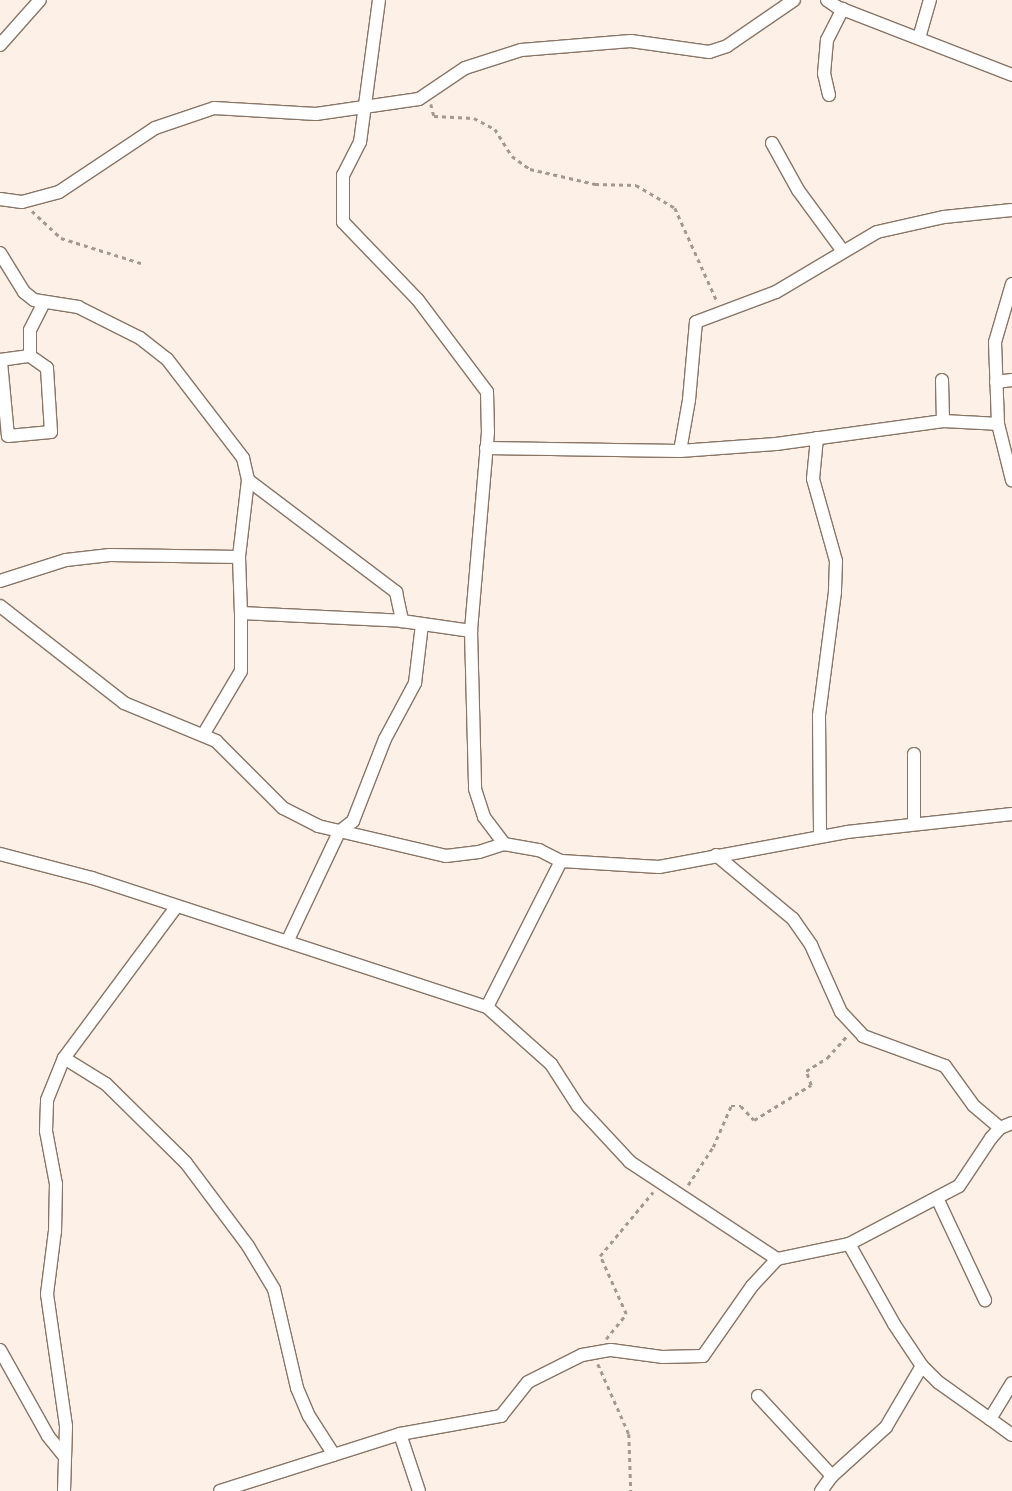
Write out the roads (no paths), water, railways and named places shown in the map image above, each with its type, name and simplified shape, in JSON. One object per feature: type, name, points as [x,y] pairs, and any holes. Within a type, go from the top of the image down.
[{"type":"street","points":[[0,45],[40,0]]},
{"type":"street","points":[[379,0],[363,106],[360,142],[343,175],[343,222],[418,300],[487,392],[486,448],[471,631],[474,789],[484,816],[504,844]]},
{"type":"street","points":[[0,199],[22,202],[59,192],[155,128],[214,108],[316,114],[419,99],[465,68],[521,50],[631,42],[709,52],[727,46],[794,0]]},
{"type":"street","points":[[827,0],[843,9],[1012,75]]},
{"type":"street","points":[[919,38],[930,0]]},
{"type":"street","points":[[830,95],[824,74],[826,40],[843,9]]},
{"type":"street","points":[[772,144],[798,190],[842,250]]},
{"type":"street","points":[[680,451],[689,400],[696,322],[776,292],[842,250],[877,232],[944,217],[1012,210]]},
{"type":"street","points":[[0,253],[5,273],[24,292],[44,303],[78,307],[140,338],[167,359],[243,458],[248,480],[239,557],[242,613],[241,671],[203,736]]},
{"type":"street","points":[[1012,284],[1008,314],[995,342],[998,424],[1008,448],[1012,480]]},
{"type":"street","points":[[30,356],[30,330],[44,303]]},
{"type":"street","points":[[30,356],[47,368],[51,432],[8,436],[0,361],[30,356]]},
{"type":"street","points":[[942,380],[942,421]]},
{"type":"street","points":[[996,382],[1012,380]]},
{"type":"street","points":[[486,448],[680,451],[817,438],[942,421],[998,424]]},
{"type":"street","points":[[817,438],[812,479],[836,561],[835,592],[819,716],[820,836]]},
{"type":"street","points":[[248,480],[396,592],[402,621]]},
{"type":"street","points":[[0,581],[66,560],[110,555],[239,557]]},
{"type":"street","points":[[0,606],[124,703],[216,741],[283,808],[339,832],[446,856],[479,852],[504,844],[539,850],[561,862],[659,867],[820,836],[1012,814]]},
{"type":"street","points":[[242,613],[402,621],[471,631]]},
{"type":"street","points":[[288,940],[339,832],[353,821],[384,739],[415,683],[422,624]]},
{"type":"street","points":[[914,754],[914,824]]},
{"type":"street","points":[[220,1491],[400,1434],[501,1416],[528,1382],[582,1355],[611,1350],[662,1358],[703,1356],[752,1286],[777,1259],[849,1244],[959,1186],[1006,1125],[974,1106],[945,1066],[864,1036],[841,1012],[811,945],[793,918],[716,855]]},
{"type":"street","points":[[0,856],[92,878],[176,907],[288,940],[487,1008],[550,1064],[578,1106],[630,1162],[660,1184],[777,1259]]},
{"type":"street","points":[[487,1008],[561,862]]},
{"type":"street","points":[[64,1491],[66,1426],[47,1294],[55,1231],[56,1184],[46,1131],[47,1100],[64,1058],[176,907]]},
{"type":"street","points":[[64,1058],[106,1084],[186,1163],[248,1246],[274,1289],[297,1388],[309,1416],[334,1455]]},
{"type":"street","points":[[936,1198],[985,1300]]},
{"type":"street","points":[[849,1244],[922,1366],[938,1382],[1012,1435]]},
{"type":"street","points":[[0,1350],[48,1436],[64,1456]]},
{"type":"street","points":[[821,1491],[832,1476],[886,1427],[922,1366]]},
{"type":"street","points":[[990,1419],[1012,1383]]},
{"type":"street","points":[[758,1396],[832,1476]]},
{"type":"street","points":[[400,1434],[419,1491]]}]
